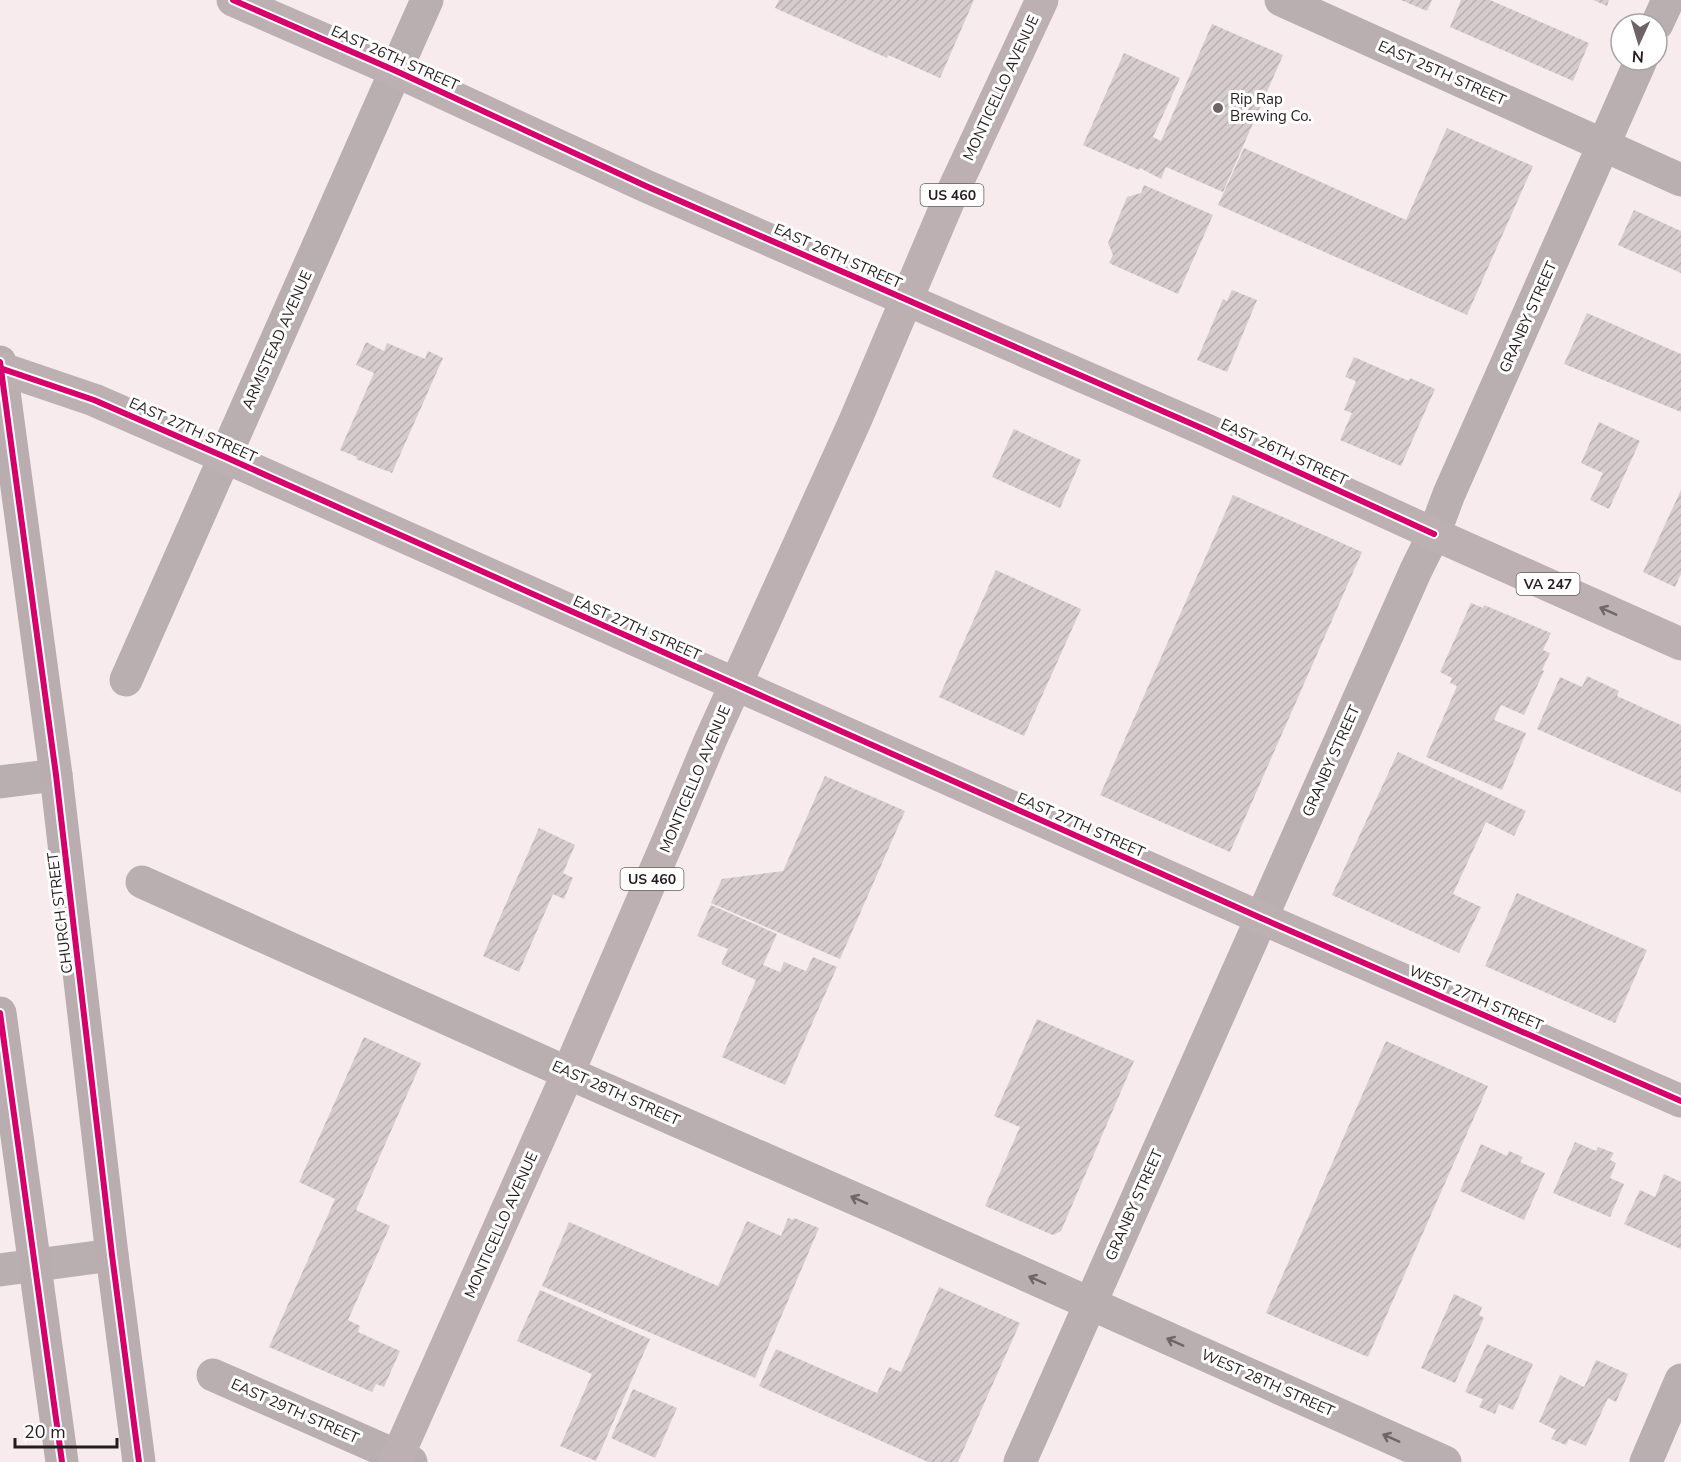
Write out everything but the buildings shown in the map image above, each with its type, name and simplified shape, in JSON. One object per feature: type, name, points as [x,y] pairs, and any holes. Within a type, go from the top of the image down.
[{"type":"main road","name":"EAST 26TH STREET","points":[[233,0],[396,71],[648,187],[1225,438],[1434,534]]},
{"type":"main road","name":"MONTICELLO AVENUE","points":[[402,1460],[735,685],[855,421],[948,202],[1042,0]]},
{"type":"main road","name":"EAST 27TH STREET","points":[[0,366],[94,400],[225,457],[1261,918]]},
{"type":"main road","name":"CHURCH STREET","points":[[0,366],[56,775],[112,1255],[139,1462]]},
{"type":"main road","name":"VA 247","points":[[1434,534],[1681,644]]},
{"type":"main road","name":"WEST 27TH STREET","points":[[1261,918],[1681,1101]]},
{"type":"main road","points":[[0,1013],[62,1462]]},
{"type":"street","name":"ARMISTEAD AVENUE","points":[[126,680],[427,0]]},
{"type":"street","name":"EAST 25TH STREET","points":[[1281,0],[1681,180]]},
{"type":"street","name":"GRANBY STREET","points":[[1020,1462],[1434,534],[1449,494],[1636,72]]},
{"type":"street","points":[[0,782],[56,775]]},
{"type":"street","name":"EAST 28TH STREET","points":[[142,882],[1090,1304]]},
{"type":"street","points":[[0,1270],[112,1255]]},
{"type":"street","name":"WEST 28TH STREET","points":[[1090,1304],[1445,1462]]},
{"type":"street","name":"EAST 29TH STREET","points":[[213,1375],[402,1460]]},
{"type":"street","points":[[1646,1462],[1681,1380]]},
{"type":"cycle path","points":[[233,0],[396,71],[648,187],[1206,430],[1434,534]]},
{"type":"cycle path","points":[[0,362],[56,775],[112,1255],[139,1462]]},
{"type":"cycle path","points":[[0,368],[94,400],[225,457],[1261,918],[1681,1101]]},
{"type":"cycle path","points":[[0,1013],[62,1462]]},
{"type":"place","name":"Rip Rap Brewing Co.","points":[[1218,108]]}]
